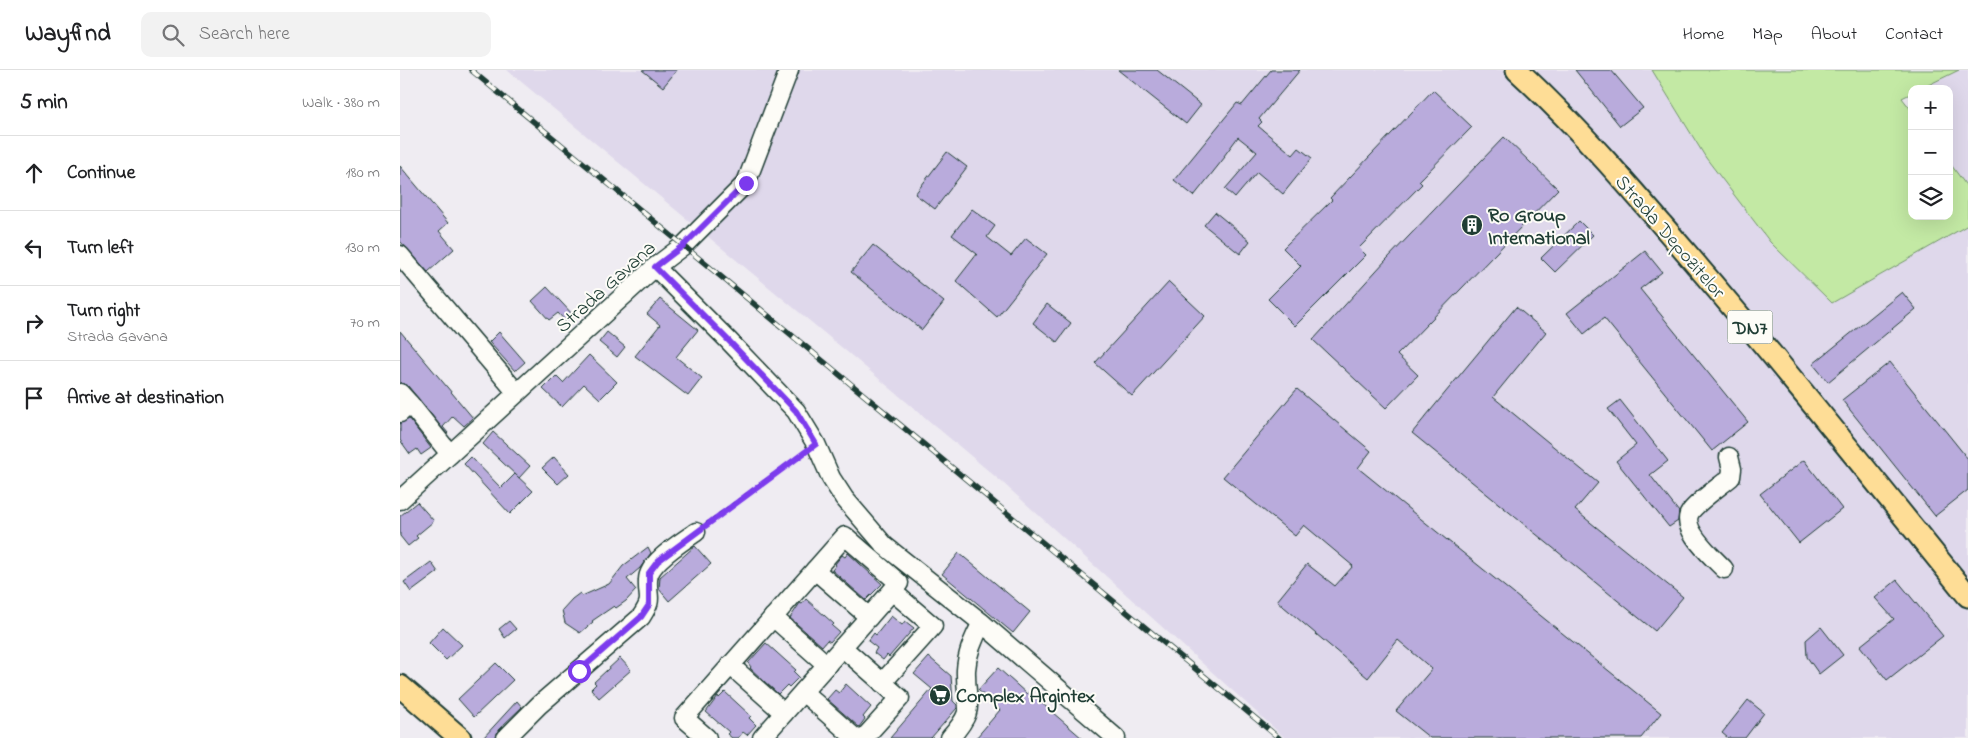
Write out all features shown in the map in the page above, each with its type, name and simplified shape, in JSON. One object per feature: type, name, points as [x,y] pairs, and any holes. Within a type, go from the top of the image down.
[{"type":"main road","name":"Strada Depozitelor","points":[[1517,70],[1578,130],[1658,220],[1791,376],[1968,596]]},
{"type":"main road","points":[[400,686],[460,738]]},
{"type":"street","name":"Strada Gavana","points":[[400,500],[655,267],[684,245],[746,183],[789,70]]},
{"type":"street","points":[[400,255],[517,393]]},
{"type":"street","points":[[655,267],[796,411],[816,444],[835,484],[885,546],[982,623],[1116,738]]},
{"type":"street","points":[[403,403],[450,454]]},
{"type":"street","points":[[1724,569],[1692,534],[1688,523],[1690,512],[1731,477],[1732,469],[1729,457]]},
{"type":"street","points":[[506,738],[539,705],[641,617],[649,605],[649,573],[658,561],[696,532]]},
{"type":"street","points":[[704,737],[684,718],[845,536],[899,583],[765,737]]},
{"type":"street","points":[[815,570],[869,617]]},
{"type":"street","points":[[882,683],[932,626],[892,591]]},
{"type":"street","points":[[773,617],[827,664]]},
{"type":"street","points":[[950,738],[964,722],[969,706],[966,670],[972,641],[982,623]]},
{"type":"street","points":[[842,647],[900,698],[864,738]]},
{"type":"street","points":[[730,665],[784,713]]},
{"type":"street","points":[[803,692],[855,738]]},
{"type":"path","points":[[696,532],[816,444]]},
{"type":"shaded area","points":[[507,70],[1652,70],[1706,158],[1770,242],[1832,303],[1968,225],[1968,738],[1285,738],[1003,483]]},
{"type":"shaded area","points":[[1959,70],[1968,70],[1968,188],[1953,167],[1953,85],[1928,85]]},
{"type":"green space","points":[[1652,70],[1959,70],[1928,85],[1908,85],[1908,95],[1902,98],[1908,106],[1908,220],[1953,220],[1953,167],[1968,188],[1968,225],[1832,303],[1770,242],[1706,158]]},
{"type":"building","points":[[642,70],[677,70],[663,87]]},
{"type":"building","points":[[1118,70],[1157,70],[1201,105],[1186,124]]},
{"type":"building","points":[[1271,70],[1300,70],[1259,119],[1262,122],[1258,126],[1293,155],[1299,148],[1312,158],[1283,194],[1257,172],[1235,198],[1225,189],[1257,152],[1238,137],[1225,157],[1194,196],[1174,180],[1237,103],[1242,105]]},
{"type":"building","points":[[1575,70],[1611,70],[1643,108],[1620,126]]},
{"type":"building","points":[[1433,90],[1472,127],[1419,181],[1422,184],[1359,248],[1366,255],[1295,326],[1268,299],[1301,266],[1283,248],[1332,200],[1330,198]]},
{"type":"building","points":[[1504,137],[1558,189],[1397,355],[1418,375],[1386,408],[1313,340],[1386,260]]},
{"type":"building","points":[[947,152],[967,167],[935,209],[915,194]]},
{"type":"building","points":[[400,166],[448,223],[439,231],[454,249],[428,272],[400,241]]},
{"type":"building","points":[[972,209],[995,226],[987,237],[1011,256],[1026,238],[1047,254],[997,317],[956,281],[977,254],[952,235]]},
{"type":"building","points":[[1215,212],[1250,241],[1240,254],[1204,225]]},
{"type":"building","points":[[1579,221],[1593,235],[1555,272],[1541,258]]},
{"type":"building","points":[[873,245],[944,302],[922,330],[851,272]]},
{"type":"building","points":[[1645,251],[1662,272],[1640,289],[1748,422],[1712,451],[1604,318],[1584,334],[1567,313]]},
{"type":"building","points":[[1169,282],[1205,316],[1132,396],[1095,363]]},
{"type":"building","points":[[547,287],[575,317],[568,324],[558,313],[549,320],[532,301]]},
{"type":"building","points":[[1902,292],[1916,309],[1828,382],[1813,364]]},
{"type":"building","points":[[660,299],[698,330],[676,357],[702,378],[688,396],[635,356],[660,325],[647,314]]},
{"type":"building","points":[[1047,304],[1071,323],[1057,342],[1033,323]]},
{"type":"building","points":[[1516,307],[1546,332],[1493,397],[1598,483],[1575,510],[1683,597],[1655,631],[1412,433]]},
{"type":"building","points":[[400,331],[473,418],[464,426],[453,416],[443,427],[447,434],[408,386],[400,383]]},
{"type":"building","points":[[499,332],[525,362],[515,371],[489,342]]},
{"type":"building","points":[[607,332],[625,347],[617,357],[599,342]]},
{"type":"building","points":[[589,355],[617,382],[600,399],[584,384],[562,407],[543,389],[556,376],[563,383]]},
{"type":"building","points":[[1890,362],[1968,459],[1968,490],[1935,516],[1842,400]]},
{"type":"building","points":[[1297,389],[1371,451],[1358,468],[1661,713],[1641,738],[1430,738],[1396,711],[1432,669],[1398,640],[1368,678],[1277,601],[1307,564],[1335,586],[1353,566],[1304,525],[1295,536],[1223,477]]},
{"type":"building","points":[[1620,400],[1668,461],[1650,475],[1679,512],[1678,521],[1669,527],[1616,461],[1636,445],[1608,409]]},
{"type":"building","points":[[409,419],[431,448],[421,455],[417,449],[410,454],[400,440],[400,423]]},
{"type":"building","points":[[493,432],[530,466],[519,478],[483,444]]},
{"type":"building","points":[[471,457],[501,488],[515,474],[533,491],[510,514],[464,464]]},
{"type":"building","points":[[554,457],[569,474],[558,484],[542,468]]},
{"type":"building","points":[[1804,460],[1842,509],[1799,543],[1760,494]]},
{"type":"building","points":[[417,502],[434,521],[416,536],[418,538],[408,546],[400,536],[400,516]]},
{"type":"building","points":[[695,546],[711,564],[669,601],[659,589],[660,577]]},
{"type":"building","points":[[648,547],[651,553],[640,568],[627,579],[636,590],[626,601],[616,608],[614,606],[592,621],[580,633],[565,623],[562,610],[572,599],[580,593],[582,596],[609,584],[623,566]]},
{"type":"building","points":[[848,553],[882,584],[866,600],[832,570],[842,555],[845,557]]},
{"type":"building","points":[[959,553],[1030,612],[1013,633],[942,574]]},
{"type":"building","points":[[431,562],[438,572],[411,592],[404,582]]},
{"type":"building","points":[[1897,580],[1943,636],[1887,680],[1860,646],[1894,619],[1875,598]]},
{"type":"building","points":[[806,599],[834,624],[832,626],[839,632],[830,642],[827,640],[822,646],[790,618],[800,603],[802,604]]},
{"type":"building","points":[[891,616],[902,625],[905,621],[914,628],[889,657],[887,655],[883,660],[874,653],[877,648],[868,641],[874,633],[876,635]]},
{"type":"building","points":[[509,621],[516,629],[505,638],[499,629]]},
{"type":"building","points":[[443,627],[462,645],[446,660],[429,643]]},
{"type":"building","points":[[1821,627],[1843,655],[1819,674],[1807,657],[1806,640]]},
{"type":"building","points":[[766,643],[796,670],[794,672],[799,677],[778,694],[750,668],[748,663]]},
{"type":"building","name":"Complex Argintex","points":[[929,657],[951,676],[953,701],[957,708],[931,738],[890,738],[932,689],[914,674]]},
{"type":"building","points":[[620,658],[631,670],[599,698],[591,689],[596,684],[594,682]]},
{"type":"building","points":[[496,663],[513,680],[474,717],[458,699]]},
{"type":"building","points":[[998,668],[1082,738],[976,738],[1000,710],[978,690]]},
{"type":"building","points":[[846,684],[871,707],[863,717],[865,719],[859,727],[827,699],[835,690],[839,693]]},
{"type":"building","points":[[725,692],[751,716],[749,718],[756,725],[747,735],[743,732],[738,738],[732,738],[727,734],[729,732],[706,712],[718,696],[719,698]]},
{"type":"building","points":[[1748,700],[1764,713],[1745,738],[1728,738],[1722,733]]},
{"type":"building","points":[[517,701],[522,707],[498,730],[496,738],[483,738]]},
{"type":"railway","points":[[471,70],[1279,738]]},
{"type":"place","name":"Ro Group International","points":[[1472,225]]},
{"type":"place","name":"Complex Argintex","points":[[940,695]]},
{"type":"route","points":[[579,671],[641,617],[649,605],[649,573],[658,561],[816,444],[796,411],[762,374],[655,267],[684,245],[746,183]]}]
